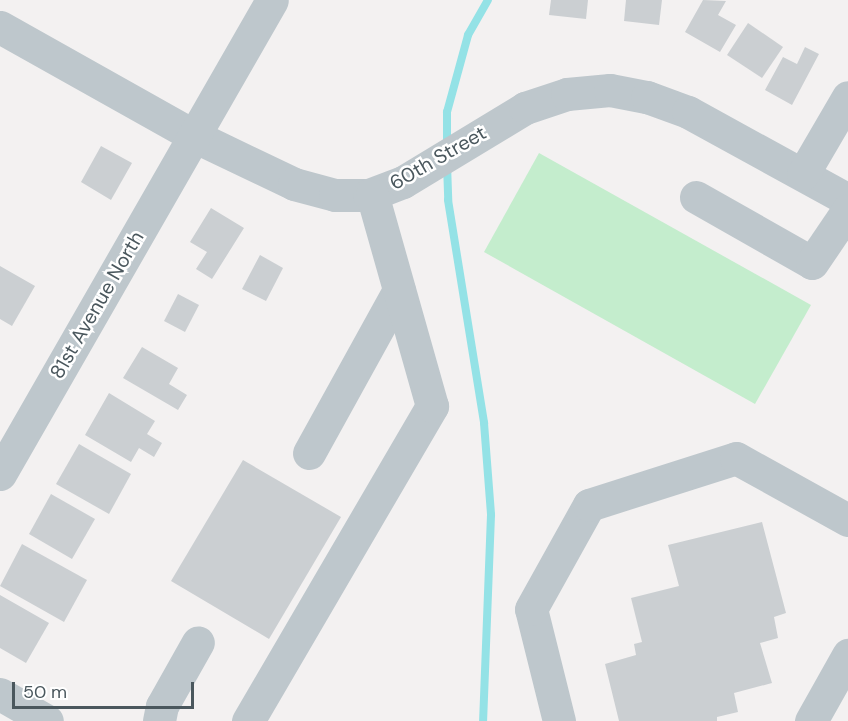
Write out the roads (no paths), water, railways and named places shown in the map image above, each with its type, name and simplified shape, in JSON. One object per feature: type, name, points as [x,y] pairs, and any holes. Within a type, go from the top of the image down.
[{"type":"street","name":"81st Avenue North","points":[[0,474],[272,0]]},
{"type":"street","name":"60th Street","points":[[0,27],[194,136],[294,184],[335,195],[372,194],[425,170],[525,108],[567,94],[610,90],[647,97],[688,112],[848,200]]},
{"type":"street","points":[[803,174],[848,97]]},
{"type":"street","points":[[248,721],[432,406],[372,194]]},
{"type":"street","points":[[696,196],[812,263],[848,210]]},
{"type":"street","points":[[309,453],[399,290]]},
{"type":"street","points":[[559,721],[531,609],[589,506],[736,458],[848,520]]},
{"type":"street","points":[[159,721],[162,706],[198,642]]},
{"type":"street","points":[[811,721],[848,655]]},
{"type":"street","points":[[0,694],[47,721]]},
{"type":"waterway","points":[[447,146],[447,112],[468,35],[488,0]]},
{"type":"waterway","points":[[447,164],[448,200],[484,423],[491,515],[483,721]]}]
